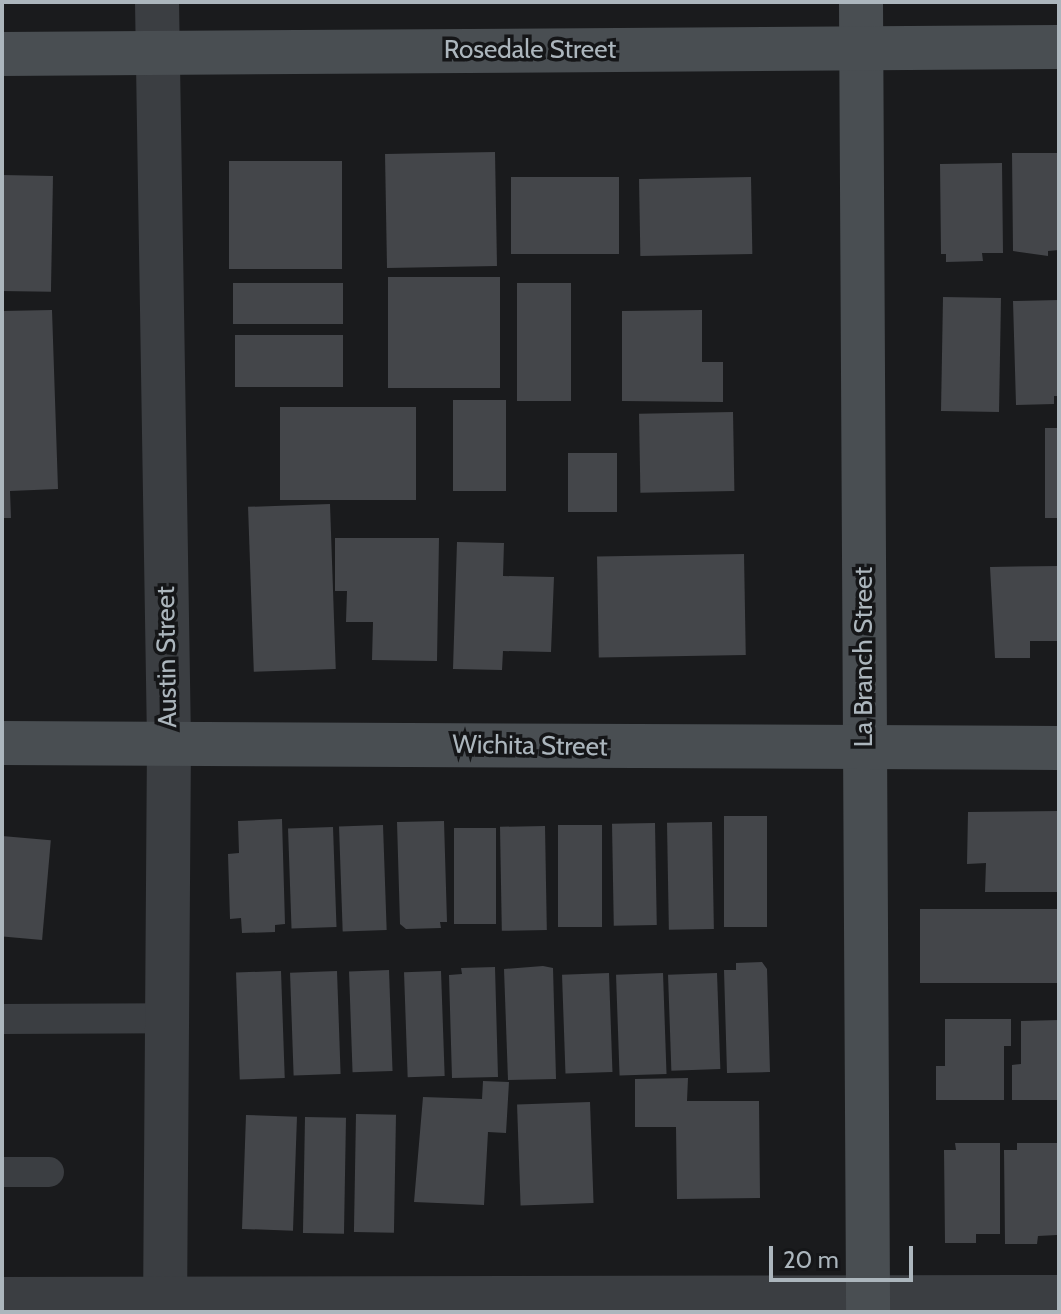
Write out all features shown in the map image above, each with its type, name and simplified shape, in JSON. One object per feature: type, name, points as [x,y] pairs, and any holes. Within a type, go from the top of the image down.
[{"type":"street","name":"Austin Street","points":[[157,2],[169,741],[165,1305]]},
{"type":"street","name":"La Branch Street","points":[[861,2],[868,1306]]},
{"type":"street","name":"Rosedale Street","points":[[2,54],[1059,47]]},
{"type":"street","name":"Wichita Street","points":[[2,743],[169,741],[865,750],[1059,748]]},
{"type":"street","points":[[2,1299],[165,1305],[868,1306],[1059,1297]]},
{"type":"lane","points":[[2,1019],[168,1018]]},
{"type":"lane","points":[[2,1172],[49,1172]]},
{"type":"building","points":[[495,152],[497,266],[387,268],[385,154]]},
{"type":"building","points":[[1012,153],[1059,153],[1059,250],[1048,251],[1048,256],[1013,251]]},
{"type":"building","points":[[229,161],[342,161],[342,269],[229,269]]},
{"type":"building","points":[[1002,163],[1003,253],[982,253],[983,261],[946,262],[946,254],[941,254],[940,164]]},
{"type":"building","points":[[2,175],[53,176],[51,292],[2,291]]},
{"type":"building","points":[[511,177],[619,177],[619,254],[511,254]]},
{"type":"building","points":[[751,177],[752,254],[640,256],[639,179]]},
{"type":"building","points":[[388,277],[500,277],[500,388],[388,388]]},
{"type":"building","points":[[233,283],[343,283],[343,324],[233,324]]},
{"type":"building","points":[[517,283],[571,283],[571,401],[517,401]]},
{"type":"building","points":[[943,297],[1001,298],[999,412],[941,411]]},
{"type":"building","points":[[1059,300],[1059,396],[1054,396],[1054,404],[1016,405],[1013,301]]},
{"type":"building","points":[[52,310],[58,489],[10,491],[11,518],[2,518],[2,311]]},
{"type":"building","points":[[702,310],[702,362],[723,362],[723,402],[622,401],[622,311]]},
{"type":"building","points":[[235,335],[343,335],[343,387],[235,387]]},
{"type":"building","points":[[453,400],[506,400],[506,491],[453,491]]},
{"type":"building","points":[[280,407],[416,407],[416,500],[280,500]]},
{"type":"building","points":[[733,412],[734,491],[640,493],[639,414]]},
{"type":"building","points":[[1045,428],[1059,428],[1059,518],[1045,518]]},
{"type":"building","points":[[568,453],[617,453],[617,512],[568,512]]},
{"type":"building","points":[[330,504],[336,669],[254,672],[248,507]]},
{"type":"building","points":[[335,538],[439,538],[437,661],[372,660],[373,622],[346,622],[347,591],[335,591]]},
{"type":"building","points":[[457,542],[504,543],[503,576],[554,577],[551,652],[503,651],[502,670],[453,669]]},
{"type":"building","points":[[744,554],[746,655],[599,658],[597,557]]},
{"type":"building","points":[[1059,566],[1059,641],[1030,641],[1030,658],[995,658],[990,567]]},
{"type":"building","points":[[1059,811],[1059,892],[985,892],[986,863],[967,864],[968,812]]},
{"type":"building","points":[[724,816],[767,816],[767,927],[724,927]]},
{"type":"building","points":[[282,819],[285,924],[275,925],[275,932],[242,933],[241,918],[230,919],[228,854],[239,853],[238,821]]},
{"type":"building","points":[[444,821],[447,922],[440,922],[441,928],[406,929],[400,924],[397,822]]},
{"type":"building","points":[[712,822],[714,929],[669,930],[667,823]]},
{"type":"building","points":[[655,823],[657,925],[614,926],[612,824]]},
{"type":"building","points":[[383,825],[387,930],[343,931],[339,827]]},
{"type":"building","points":[[558,825],[602,825],[602,927],[558,927]]},
{"type":"building","points":[[545,826],[547,930],[502,931],[500,827]]},
{"type":"building","points":[[333,827],[336,927],[292,929],[288,829]]},
{"type":"building","points":[[454,828],[496,828],[496,924],[454,924]]},
{"type":"building","points":[[2,836],[51,840],[42,940],[2,936]]},
{"type":"building","points":[[920,909],[1059,909],[1059,983],[920,983]]},
{"type":"building","points":[[762,962],[767,969],[770,1072],[727,1073],[724,970],[736,970],[736,963]]},
{"type":"building","points":[[495,967],[498,1077],[452,1078],[449,975],[462,974],[461,968]]},
{"type":"building","points":[[553,968],[556,1079],[508,1080],[504,969]]},
{"type":"building","points":[[389,970],[393,1071],[353,1072],[349,971]]},
{"type":"building","points":[[281,971],[285,1078],[240,1080],[236,973]]},
{"type":"building","points":[[337,971],[341,1074],[294,1076],[290,973]]},
{"type":"building","points":[[441,971],[445,1076],[408,1077],[404,972]]},
{"type":"building","points":[[609,973],[612,1072],[565,1074],[562,975]]},
{"type":"building","points":[[663,973],[667,1074],[620,1076],[616,975]]},
{"type":"building","points":[[717,973],[720,1069],[671,1071],[668,975]]},
{"type":"building","points":[[945,1019],[1011,1019],[1011,1046],[1004,1046],[1004,1100],[936,1100],[936,1066],[945,1066]]},
{"type":"building","points":[[1059,1020],[1059,1100],[1012,1100],[1012,1065],[1021,1064],[1021,1021]]},
{"type":"building","points":[[688,1078],[687,1101],[759,1101],[760,1198],[677,1199],[676,1127],[635,1127],[635,1079]]},
{"type":"building","points":[[483,1081],[509,1082],[506,1133],[488,1132],[484,1205],[414,1202],[423,1097],[482,1099]]},
{"type":"building","points":[[590,1102],[594,1203],[521,1205],[517,1105]]},
{"type":"building","points":[[356,1114],[396,1115],[394,1233],[354,1232]]},
{"type":"building","points":[[246,1115],[297,1117],[293,1231],[242,1229]]},
{"type":"building","points":[[305,1117],[346,1118],[344,1234],[303,1233]]},
{"type":"building","points":[[955,1143],[1000,1143],[1000,1234],[976,1234],[976,1243],[945,1243],[944,1150],[956,1150]]},
{"type":"building","points":[[1017,1143],[1057,1143],[1057,1235],[1038,1236],[1037,1244],[1005,1244],[1004,1150],[1017,1150]]}]
